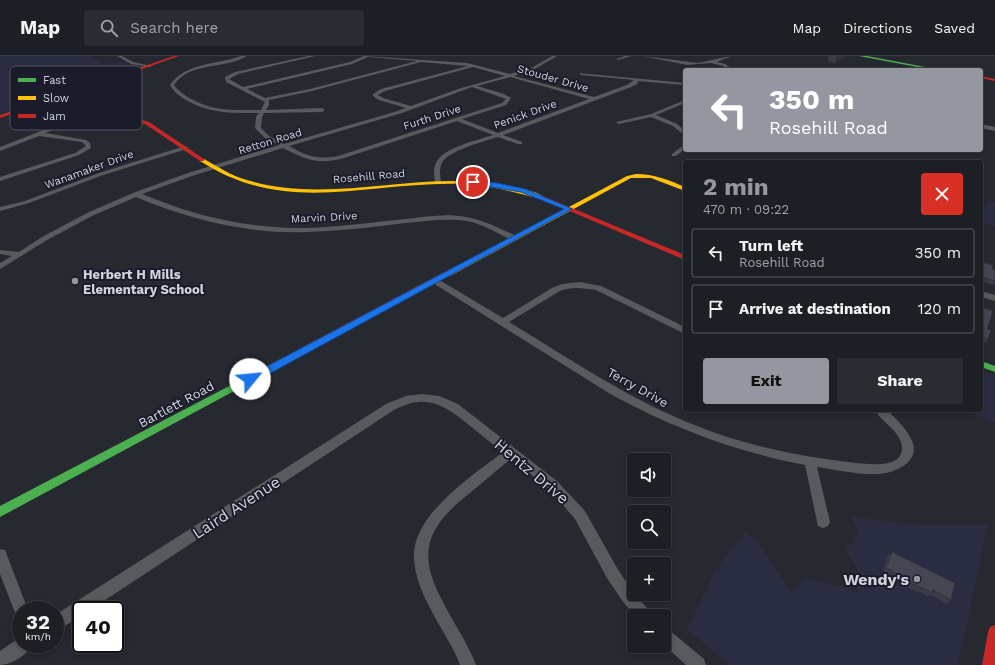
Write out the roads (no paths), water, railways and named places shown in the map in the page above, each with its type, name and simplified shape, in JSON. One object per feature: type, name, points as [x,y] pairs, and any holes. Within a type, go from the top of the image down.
[{"type":"street","points":[[119,56],[132,63],[150,66]]},
{"type":"street","points":[[142,69],[177,56]]},
{"type":"street","points":[[245,56],[189,72],[176,78],[172,85],[177,92],[211,110],[229,112],[322,110]]},
{"type":"street","points":[[313,56],[237,73],[227,78],[228,81],[266,99],[297,93],[413,64],[427,56]]},
{"type":"street","points":[[243,88],[350,64],[367,56]]},
{"type":"street","name":"Stouder Drive","points":[[367,56],[476,65],[594,99]]},
{"type":"street","name":"Retton Road","points":[[0,267],[19,254],[84,218],[135,194],[214,168],[411,108],[473,86],[532,68],[555,56]]},
{"type":"street","points":[[618,59],[629,56]]},
{"type":"street","points":[[646,56],[689,64],[711,62],[729,56]]},
{"type":"street","points":[[861,56],[928,68]]},
{"type":"street","points":[[711,62],[724,65],[729,68]]},
{"type":"street","points":[[411,108],[381,99],[375,95],[383,90],[476,65]]},
{"type":"street","points":[[581,74],[683,84]]},
{"type":"street","points":[[983,78],[995,80]]},
{"type":"street","name":"Penick Drive","points":[[438,182],[436,167],[442,158],[456,150],[629,86],[635,83],[637,79]]},
{"type":"street","name":"Furth Drive","points":[[285,147],[307,158],[322,161],[342,158],[504,104],[509,99],[502,95],[473,86]]},
{"type":"street","points":[[266,99],[268,103],[259,117],[258,128],[267,137],[285,147]]},
{"type":"street","points":[[619,122],[652,115],[683,102]]},
{"type":"street","points":[[0,116],[10,113]]},
{"type":"street","points":[[652,115],[675,125],[683,132]]},
{"type":"street","points":[[457,120],[520,143]]},
{"type":"street","name":"Rosehill Road","points":[[142,122],[147,123],[228,176],[252,184],[302,191],[350,190],[438,182],[473,182],[507,187],[534,194],[683,257]]},
{"type":"street","points":[[983,126],[995,129]]},
{"type":"street","points":[[0,148],[50,130]]},
{"type":"street","points":[[0,179],[77,154],[89,147],[87,143],[84,142],[39,134]]},
{"type":"street","name":"Wanamaker Drive","points":[[0,209],[27,202],[101,174],[185,148]]},
{"type":"street","points":[[674,155],[683,148]]},
{"type":"street","name":"Bartlett Road","points":[[0,512],[624,180],[639,174],[683,188]]},
{"type":"street","name":"Marvin Drive","points":[[135,194],[186,215],[234,226],[293,230],[321,229],[432,218],[457,218],[481,222],[514,238]]},
{"type":"street","points":[[0,252],[19,254]]},
{"type":"street","name":"Terry Drive","points":[[436,281],[616,392],[678,423],[741,446],[810,462],[874,470],[889,468],[900,464],[907,456],[908,445],[893,422],[882,412]]},
{"type":"street","points":[[503,322],[562,287],[580,285],[594,287],[608,292],[683,330]]},
{"type":"street","points":[[983,295],[995,298]]},
{"type":"street","points":[[983,365],[995,369]]},
{"type":"street","name":"Hentz Drive","points":[[419,398],[430,398],[448,403],[553,486],[580,515],[612,573],[629,598],[639,609]]},
{"type":"street","name":"Laird Avenue","points":[[64,618],[390,407],[404,400],[419,398]]},
{"type":"street","points":[[468,665],[464,654],[428,588],[422,572],[421,555],[424,539],[430,524],[439,511],[511,452]]},
{"type":"street","points":[[810,462],[823,522]]},
{"type":"street","points":[[0,555],[18,601]]},
{"type":"street","points":[[990,665],[995,632]]},
{"type":"street","points":[[671,641],[698,665]]},
{"type":"street","points":[[0,660],[12,652]]},
{"type":"place","name":"Herbert H Mills Elementary School","points":[[75,281]]},
{"type":"place","name":"Wendy's","points":[[917,579]]}]
